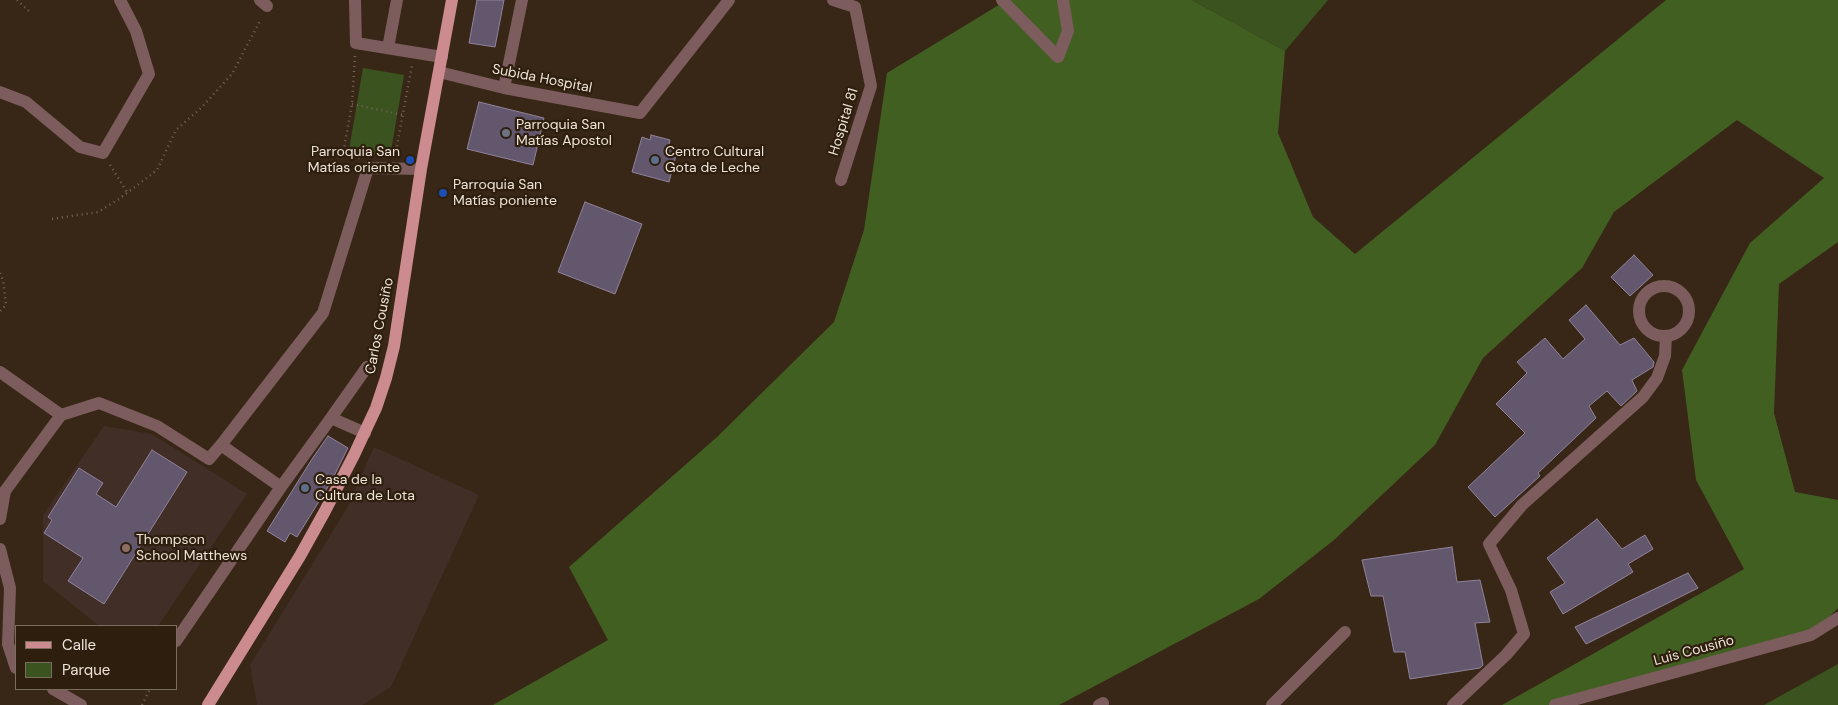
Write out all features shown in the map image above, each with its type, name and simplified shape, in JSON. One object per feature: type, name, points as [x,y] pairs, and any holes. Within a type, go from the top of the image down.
[{"type":"main road","name":"Carlos Cousiño","points":[[208,705],[300,556],[325,511],[365,433],[386,378],[394,346],[421,169],[452,0]]},
{"type":"street","points":[[0,92],[26,102],[80,147],[103,153],[149,74],[136,31],[120,0]]},
{"type":"street","points":[[355,0],[356,43],[442,57]]},
{"type":"street","points":[[388,48],[397,0]]},
{"type":"street","points":[[504,88],[522,0]]},
{"type":"street","name":"Subida Hospital","points":[[439,72],[504,88],[640,113],[729,0]]},
{"type":"street","name":"Hospital 81","points":[[832,0],[855,7],[870,86],[841,180]]},
{"type":"street","points":[[1002,0],[1058,57],[1068,30],[1063,0]]},
{"type":"street","points":[[0,519],[3,489],[61,414],[99,403],[157,426],[209,459],[323,313],[368,168],[421,169]]},
{"type":"street","points":[[1658,286],[1675,288],[1682,293],[1689,308],[1685,324],[1680,330],[1666,336],[1658,335],[1645,328],[1639,314],[1641,300],[1646,293],[1658,286]]},
{"type":"street","points":[[1453,705],[1506,655],[1524,634],[1511,590],[1489,544],[1522,504],[1643,397],[1657,378],[1665,356],[1666,336]]},
{"type":"street","points":[[178,638],[281,486],[367,367]]},
{"type":"street","points":[[0,372],[61,414]]},
{"type":"street","points":[[331,418],[365,433]]},
{"type":"street","points":[[221,445],[281,486]]},
{"type":"street","points":[[0,549],[10,588],[8,644],[15,665]]},
{"type":"street","name":"Luis Cousiño","points":[[1555,705],[1810,634],[1838,618]]},
{"type":"street","points":[[1272,705],[1345,632]]},
{"type":"street","points":[[55,690],[81,705]]},
{"type":"path","points":[[18,0],[31,13]]},
{"type":"path","points":[[52,219],[98,212],[127,193],[156,170],[176,130],[201,108],[232,74],[264,3]]},
{"type":"path","points":[[356,43],[352,104],[342,154],[370,160],[368,168]]},
{"type":"path","points":[[394,163],[414,52]]},
{"type":"path","points":[[352,104],[403,115]]},
{"type":"path","points":[[103,153],[127,193]]},
{"type":"path","points":[[0,273],[6,305],[0,311]]},
{"type":"path","points":[[142,705],[150,690]]},
{"type":"shaded area","name":"Thompson School Matthews","points":[[104,426],[152,434],[247,494],[159,625],[98,625],[43,581],[43,515]]},
{"type":"shaded area","points":[[374,447],[479,495],[391,687],[362,705],[257,705],[250,665],[347,508]]},
{"type":"green space","points":[[1007,0],[1192,0],[1285,51],[1278,133],[1313,217],[1355,254],[1666,0],[1838,0],[1838,242],[1779,284],[1774,413],[1795,492],[1838,500],[1838,608],[1811,635],[1555,705],[1502,705],[1744,569],[1696,480],[1682,370],[1750,243],[1824,178],[1737,120],[1614,212],[1582,268],[1483,358],[1435,445],[1334,540],[1259,599],[1059,705],[493,705],[608,640],[569,567],[717,437],[834,322],[864,230],[887,73]]},
{"type":"green space","points":[[1192,0],[1328,0],[1285,51]]},
{"type":"green space","points":[[363,68],[404,75],[390,157],[349,150]]},
{"type":"green space","points":[[1838,664],[1838,705],[1764,705]]},
{"type":"building","points":[[477,0],[504,0],[495,47],[469,43]]},
{"type":"building","name":"Parroquia San Matías Apostol","points":[[479,102],[544,118],[533,165],[467,149]]},
{"type":"building","name":"Centro Cultural Gota de Leche","points":[[651,135],[670,140],[669,145],[678,148],[669,182],[632,172],[642,137],[650,140]]},
{"type":"building","points":[[585,202],[642,224],[615,294],[558,272]]},
{"type":"building","points":[[1634,255],[1653,275],[1630,296],[1611,277]]},
{"type":"building","points":[[1586,305],[1620,345],[1634,338],[1654,362],[1653,367],[1632,380],[1637,391],[1621,406],[1607,391],[1589,406],[1596,418],[1538,473],[1540,476],[1495,517],[1468,487],[1525,433],[1496,404],[1527,373],[1517,362],[1545,338],[1563,359],[1585,339],[1569,320]]},
{"type":"building","points":[[328,436],[348,448],[331,482],[297,537],[290,533],[285,542],[267,531]]},
{"type":"building","points":[[152,450],[187,472],[104,604],[68,581],[83,558],[44,533],[52,520],[48,517],[79,468],[103,483],[96,494],[116,507]]},
{"type":"building","points":[[1597,519],[1622,549],[1645,535],[1653,549],[1628,564],[1633,572],[1563,614],[1550,592],[1565,583],[1547,558]]},
{"type":"building","points":[[1452,547],[1457,582],[1480,580],[1490,622],[1475,623],[1483,665],[1480,668],[1410,679],[1405,652],[1394,652],[1383,596],[1371,596],[1362,560]]},
{"type":"building","points":[[1688,573],[1698,588],[1586,644],[1575,627]]},
{"type":"place","name":"Parroquia San Matías Apostol","points":[[506,133]]},
{"type":"place","name":"Parroquia San Matías oriente","points":[[410,160]]},
{"type":"place","name":"Centro Cultural Gota de Leche","points":[[655,160]]},
{"type":"place","name":"Parroquia San Matías poniente","points":[[443,193]]},
{"type":"place","name":"Casa de la Cultura de Lota","points":[[305,488]]},
{"type":"place","name":"Thompson School Matthews","points":[[126,548]]}]
